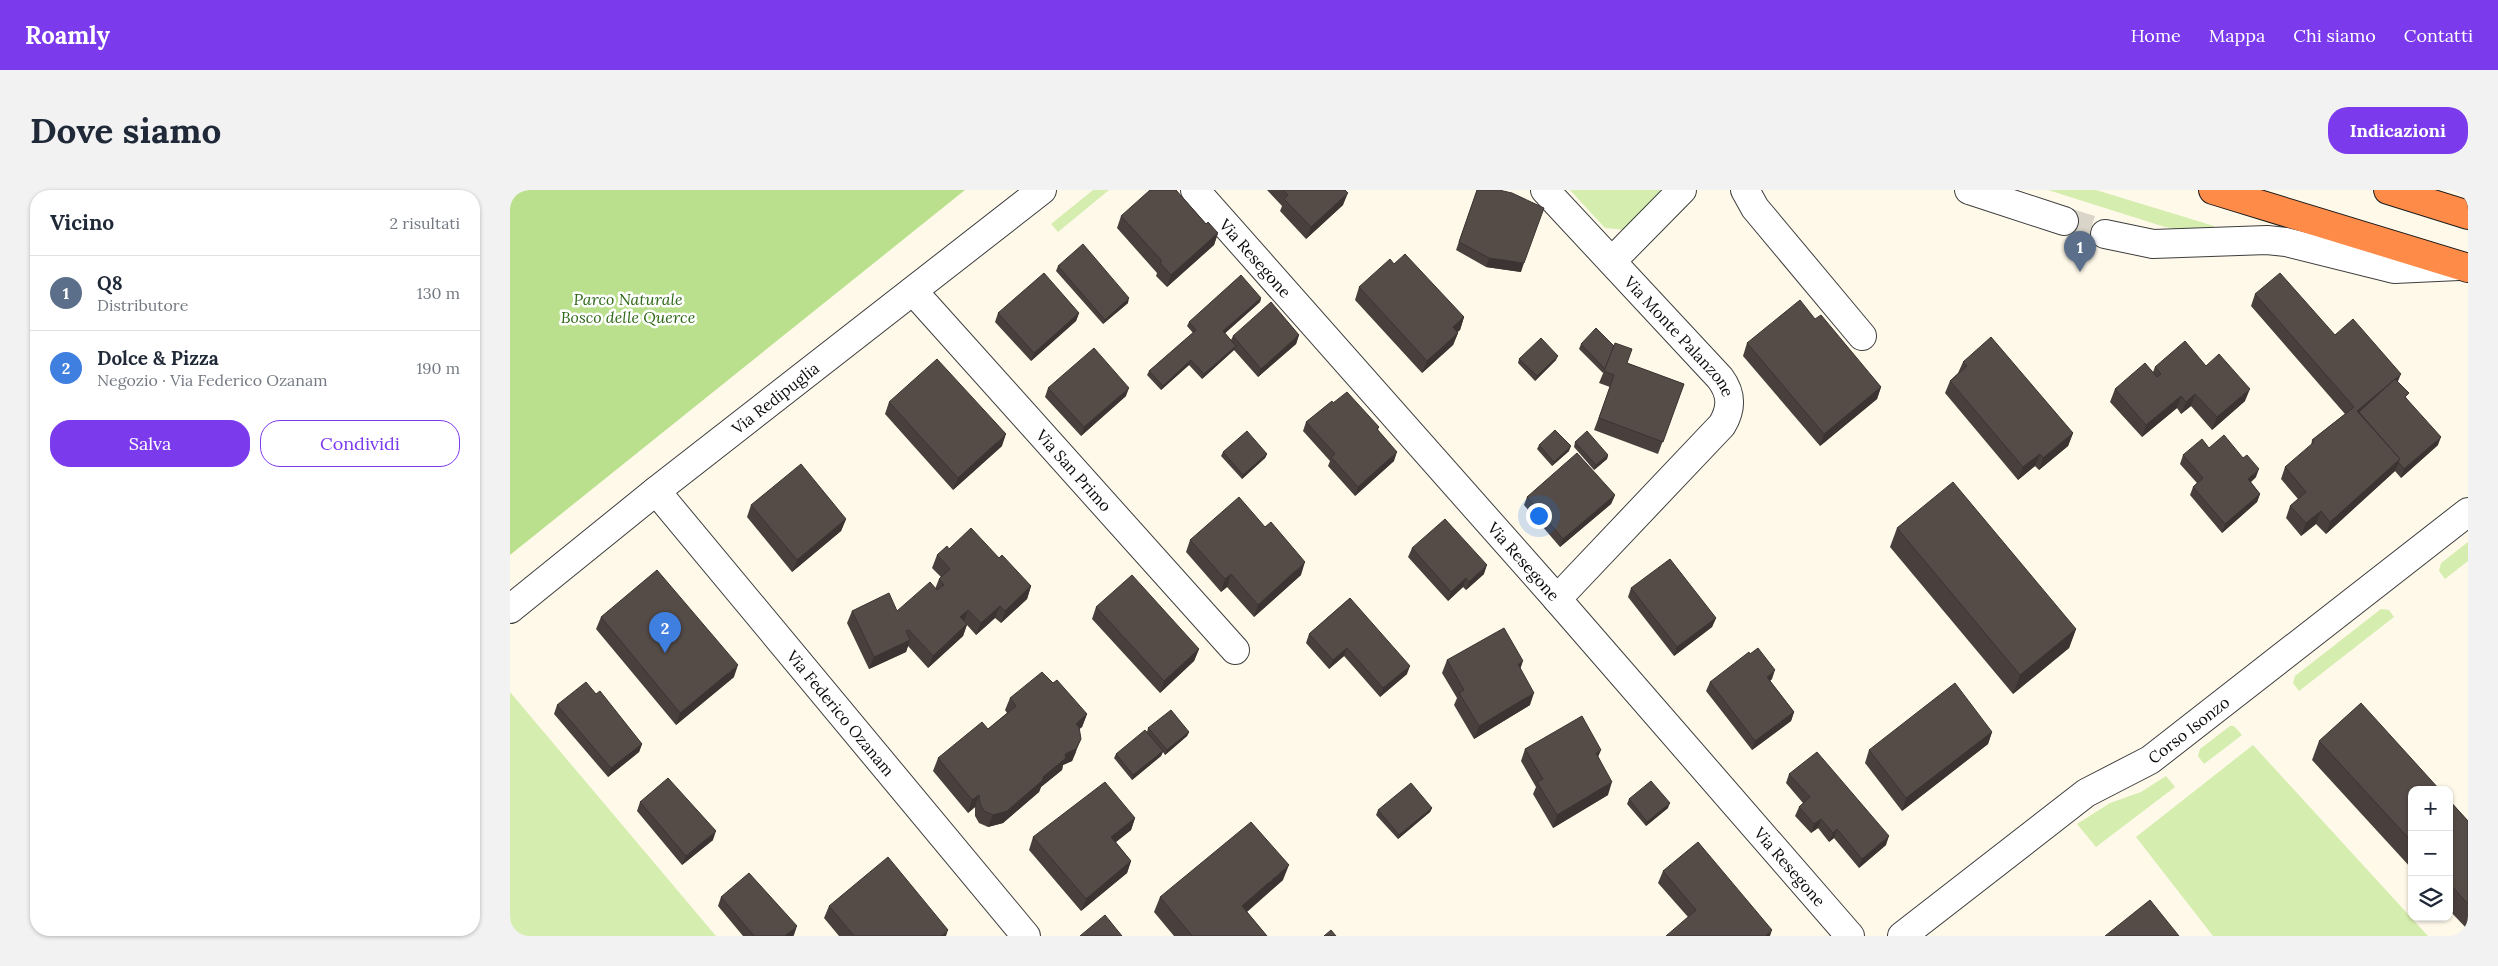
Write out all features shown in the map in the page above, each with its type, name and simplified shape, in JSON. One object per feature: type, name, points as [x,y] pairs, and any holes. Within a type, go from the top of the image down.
[{"type":"highway","points":[[2213,190],[2466,267]]},
{"type":"highway","points":[[2388,190],[2468,215]]},
{"type":"street","name":"Via Redipuglia","points":[[510,609],[656,491],[1042,190]]},
{"type":"street","name":"Via Resegone","points":[[1195,190],[1557,599],[1850,936]]},
{"type":"street","name":"Via Monte Palanzone","points":[[1545,190],[1720,378],[1728,388],[1730,400],[1729,413],[1722,425],[1557,599]]},
{"type":"street","points":[[1612,262],[1682,190]]},
{"type":"street","points":[[1745,190],[1755,208],[1862,336]]},
{"type":"street","points":[[1969,190],[2064,221]]},
{"type":"street","points":[[2105,234],[2153,244],[2267,240],[2286,242],[2394,269],[2466,267]]},
{"type":"street","name":"Via San Primo","points":[[913,292],[1235,650]]},
{"type":"street","name":"Via Federico Ozanam","points":[[656,491],[1026,936]]},
{"type":"street","name":"Corso Isonzo","points":[[1902,936],[2086,793],[2150,760],[2468,512]]},
{"type":"green space","name":"Parco Naturale Bosco delle Querce","points":[[510,190],[965,190],[510,555]]},
{"type":"green space","points":[[1093,190],[1109,190],[1058,232],[1051,224]]},
{"type":"green space","points":[[1570,190],[1664,190],[1626,230],[1605,228]]},
{"type":"green space","points":[[2048,190],[2096,190],[2214,226],[2215,230],[2188,231],[2165,227]]},
{"type":"green space","points":[[2468,542],[2468,561],[2445,579],[2439,571],[2441,563]]},
{"type":"green space","points":[[2381,609],[2389,610],[2394,617],[2299,691],[2293,683],[2295,676]]},
{"type":"green space","points":[[510,692],[716,936],[510,936]]},
{"type":"green space","points":[[2230,726],[2234,726],[2242,735],[2204,764],[2198,756],[2200,749]]},
{"type":"green space","points":[[2253,745],[2408,914],[2408,921],[2414,921],[2428,936],[2213,936],[2136,837]]},
{"type":"green space","points":[[2166,776],[2175,787],[2096,847],[2077,824],[2110,803],[2141,792]]},
{"type":"building","points":[[1150,190],[1176,190],[1206,224],[1208,222],[1218,233],[1171,275],[1160,263],[1162,261],[1121,216]]},
{"type":"building","points":[[1283,190],[1345,190],[1348,193],[1311,227],[1284,199],[1288,195]]},
{"type":"building","points":[[1477,190],[1499,190],[1512,193],[1544,208],[1524,263],[1489,258],[1459,242]]},
{"type":"building","points":[[1083,244],[1129,298],[1105,320],[1058,266]]},
{"type":"building","points":[[1405,254],[1464,317],[1453,327],[1458,333],[1427,361],[1359,287],[1390,259],[1394,264]]},
{"type":"building","points":[[1044,273],[1079,313],[1034,353],[998,313]]},
{"type":"building","points":[[2280,273],[2335,335],[2353,319],[2401,374],[2357,411],[2400,459],[2330,522],[2321,511],[2306,523],[2290,506],[2306,492],[2285,467],[2314,442],[2312,440],[2354,407],[2255,294]]},
{"type":"building","points":[[1241,275],[1261,298],[1223,331],[1236,346],[1204,374],[1191,360],[1163,386],[1149,371],[1196,330],[1189,322]]},
{"type":"building","points":[[1800,300],[1815,319],[1821,315],[1881,387],[1824,434],[1747,343]]},
{"type":"building","points":[[1271,302],[1299,335],[1261,369],[1233,336]]},
{"type":"building","points":[[1596,328],[1614,346],[1605,369],[1581,344]]},
{"type":"building","points":[[1991,337],[2073,433],[2043,458],[2040,454],[2023,467],[1950,381],[1967,366],[1963,362]]},
{"type":"building","points":[[1541,338],[1558,356],[1537,376],[1519,359]]},
{"type":"building","points":[[2185,341],[2206,366],[2219,354],[2250,389],[2217,417],[2195,394],[2186,402],[2181,396],[2146,425],[2115,389],[2145,363],[2157,377],[2161,374],[2155,367]]},
{"type":"building","points":[[1615,343],[1632,349],[1627,363],[1684,384],[1663,442],[1599,418],[1614,375],[1604,371]]},
{"type":"building","points":[[1094,348],[1129,388],[1084,427],[1048,388]]},
{"type":"building","points":[[937,359],[1006,434],[958,478],[889,402]]},
{"type":"building","points":[[2395,379],[2409,393],[2405,397],[2441,437],[2404,469],[2398,462],[2400,459],[2359,412]]},
{"type":"building","points":[[1347,392],[1379,427],[1377,429],[1397,452],[1358,487],[1331,457],[1335,454],[1306,422],[1332,401],[1333,403]]},
{"type":"building","points":[[1555,430],[1571,446],[1554,462],[1539,445]]},
{"type":"building","points":[[1247,431],[1267,454],[1243,475],[1223,452]]},
{"type":"building","points":[[1587,431],[1608,455],[1596,465],[1575,442]]},
{"type":"building","points":[[2224,435],[2243,458],[2247,455],[2259,469],[2248,479],[2260,494],[2225,524],[2193,487],[2203,478],[2183,455],[2202,439],[2209,448]]},
{"type":"building","points":[[1577,453],[1615,495],[1563,539],[1527,497]]},
{"type":"building","points":[[801,464],[846,519],[797,560],[751,505]]},
{"type":"building","points":[[1953,482],[2076,629],[2020,675],[1897,528]]},
{"type":"building","points":[[1239,497],[1265,527],[1271,522],[1305,562],[1258,605],[1231,574],[1225,579],[1190,540]]},
{"type":"building","points":[[1445,519],[1487,565],[1469,582],[1466,578],[1451,592],[1412,548]]},
{"type":"building","points":[[971,528],[999,558],[1002,555],[1031,586],[1005,611],[1000,606],[981,623],[968,610],[960,617],[967,624],[933,656],[909,630],[906,631],[910,640],[874,657],[852,611],[889,593],[897,611],[930,582],[937,590],[944,585],[939,579],[950,569],[937,555],[947,546],[949,549]]},
{"type":"building","points":[[1670,559],[1716,618],[1677,647],[1631,588]]},
{"type":"building","points":[[657,570],[738,665],[680,713],[601,617]]},
{"type":"building","points":[[1132,575],[1199,649],[1164,681],[1096,607]]},
{"type":"building","points":[[1350,598],[1410,666],[1383,688],[1347,648],[1333,660],[1309,634]]},
{"type":"building","points":[[1504,628],[1523,661],[1518,664],[1534,693],[1479,726],[1459,693],[1464,690],[1447,660]]},
{"type":"building","points":[[1758,648],[1775,670],[1767,677],[1794,712],[1755,741],[1710,682],[1749,652],[1750,654]]},
{"type":"building","points":[[1042,672],[1053,683],[1057,680],[1087,714],[1076,724],[1079,727],[1081,739],[1076,749],[1065,754],[1066,758],[1043,777],[1043,780],[1007,811],[993,815],[984,811],[980,804],[979,795],[972,800],[938,758],[982,722],[988,729],[1016,706],[1010,698]]},
{"type":"building","points":[[586,682],[596,694],[600,691],[642,744],[611,768],[557,705]]},
{"type":"building","points":[[1955,683],[1992,732],[1906,798],[1869,750]]},
{"type":"building","points":[[2361,703],[2436,786],[2408,786],[2408,838],[2319,741]]},
{"type":"building","points":[[1171,710],[1189,732],[1167,750],[1148,728]]},
{"type":"building","points":[[1582,716],[1601,750],[1596,753],[1612,782],[1557,815],[1537,782],[1543,779],[1525,749]]},
{"type":"building","points":[[1145,730],[1163,751],[1133,775],[1116,754]]},
{"type":"building","points":[[1817,752],[1889,836],[1862,859],[1837,829],[1833,833],[1821,819],[1814,824],[1799,807],[1810,797],[1789,774]]},
{"type":"building","points":[[668,778],[716,831],[686,856],[640,802]]},
{"type":"building","points":[[1651,781],[1670,803],[1647,822],[1629,799]]},
{"type":"building","points":[[1105,782],[1135,818],[1111,837],[1131,861],[1086,899],[1033,837]]},
{"type":"building","points":[[1411,783],[1432,808],[1399,835],[1378,810]]},
{"type":"building","points":[[2453,804],[2468,821],[2468,904],[2453,887]]},
{"type":"building","points":[[1251,822],[1289,865],[1242,906],[1267,936],[1192,936],[1160,897]]},
{"type":"building","points":[[1698,842],[1772,930],[1765,936],[1666,936],[1696,910],[1663,871]]},
{"type":"building","points":[[888,857],[948,930],[941,936],[854,936],[829,906]]},
{"type":"building","points":[[749,873],[797,926],[785,936],[754,936],[721,897]]},
{"type":"building","points":[[2150,900],[2179,936],[2105,936]]},
{"type":"building","points":[[1105,915],[1122,936],[1080,936]]},
{"type":"building","points":[[1331,930],[1336,936],[1324,936]]},
{"type":"tunnel","points":[[2064,221],[2105,234]]},
{"type":"place","name":"Q8","points":[[2080,272]]},
{"type":"place","name":"Dolce & Pizza","points":[[665,653]]}]
